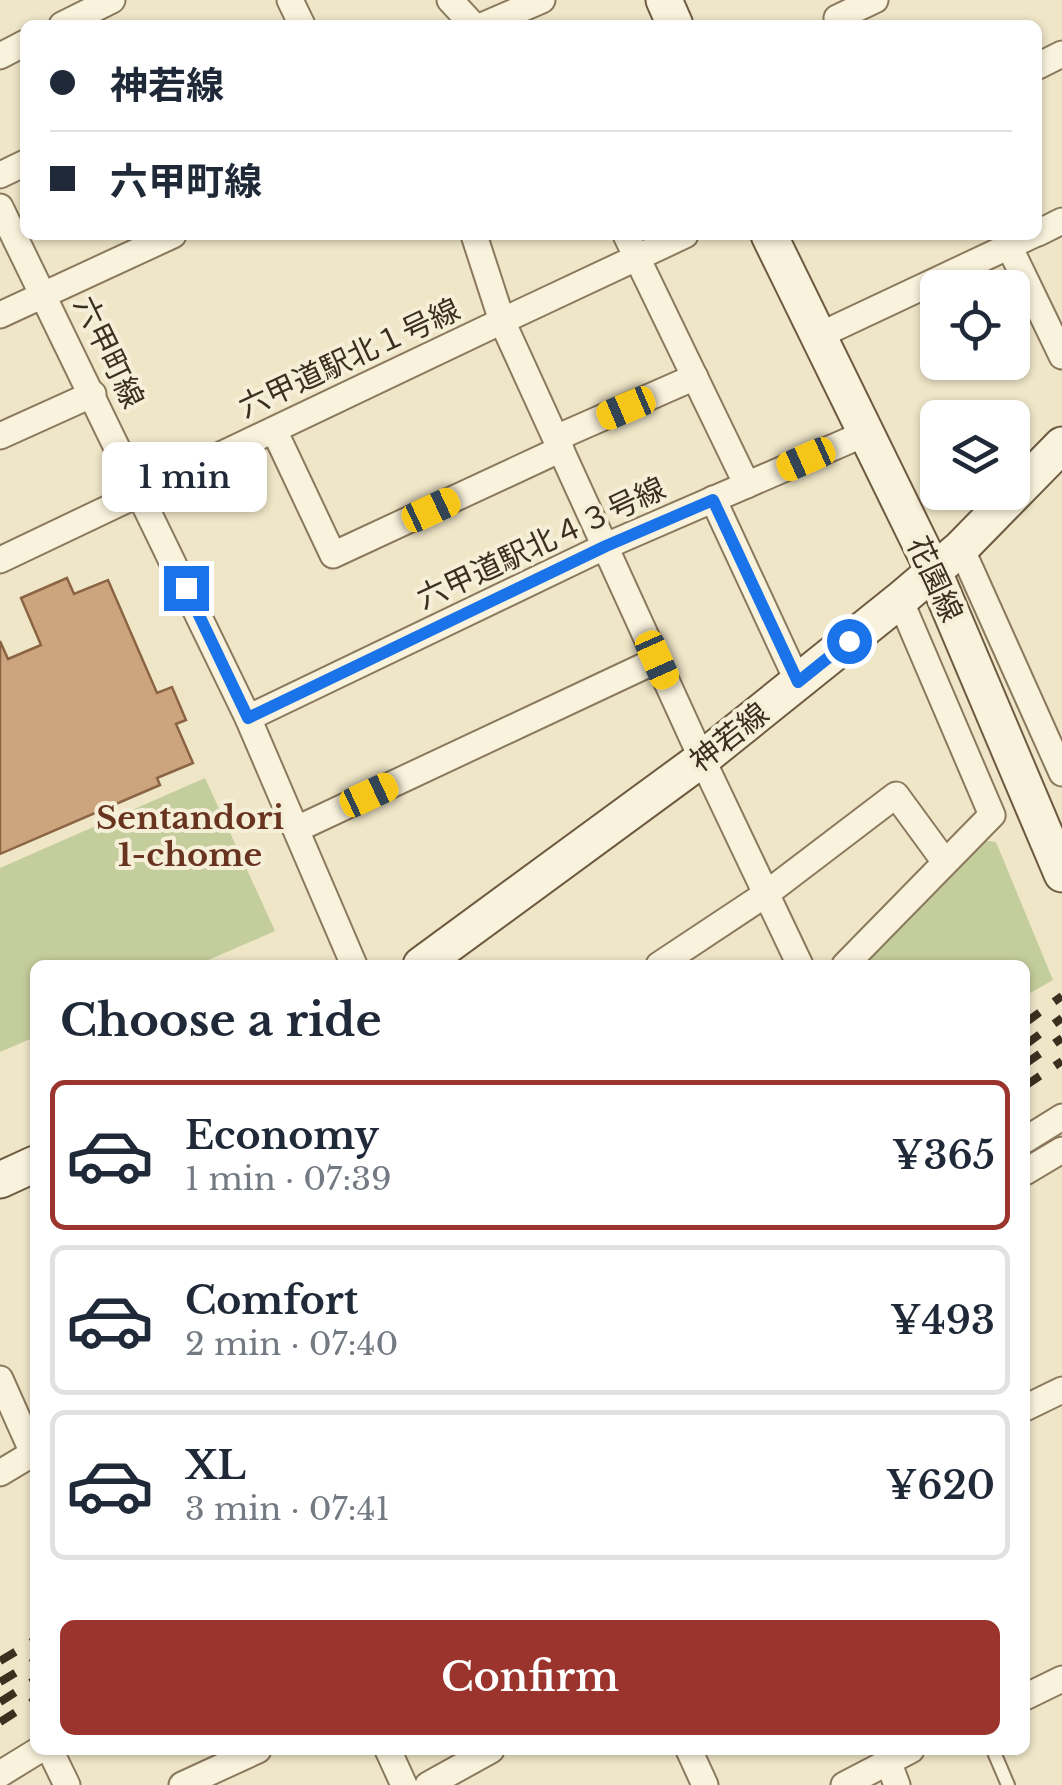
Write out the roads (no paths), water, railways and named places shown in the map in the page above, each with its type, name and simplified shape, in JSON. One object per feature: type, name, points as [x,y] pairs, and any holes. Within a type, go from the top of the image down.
[{"type":"street","points":[[63,16],[112,0]]},
{"type":"street","points":[[450,0],[468,20]]},
{"type":"street","points":[[496,20],[542,0]]},
{"type":"street","points":[[835,14],[875,0]]},
{"type":"street","name":"六甲町線","points":[[0,207],[248,718],[352,960]]},
{"type":"street","points":[[0,314],[163,240]]},
{"type":"street","name":"六甲道駅北１号線","points":[[0,560],[502,322],[476,240]]},
{"type":"street","points":[[661,240],[632,246],[502,322],[798,960]]},
{"type":"street","name":"花園線","points":[[771,240],[934,572],[1062,874]]},
{"type":"street","points":[[818,336],[1022,240]]},
{"type":"street","points":[[632,246],[747,485]]},
{"type":"street","points":[[1009,246],[1062,356]]},
{"type":"street","points":[[274,430],[333,555],[695,377]]},
{"type":"street","points":[[0,436],[93,394]]},
{"type":"street","name":"六甲道駅北４３号線","points":[[248,718],[606,546],[864,434]]},
{"type":"street","name":"神若線","points":[[428,960],[702,759],[900,600],[961,548],[1062,446]]},
{"type":"street","points":[[713,500],[798,682]]},
{"type":"street","points":[[961,548],[1061,769]]},
{"type":"street","points":[[850,960],[992,815],[900,600]]},
{"type":"street","points":[[297,829],[657,660]]},
{"type":"street","points":[[667,960],[766,894],[896,794],[945,862]]},
{"type":"street","points":[[1030,1137],[1062,1117]]},
{"type":"street","points":[[1030,1169],[1062,1150]]},
{"type":"street","points":[[0,1180],[30,1166]]},
{"type":"street","points":[[0,1378],[30,1443]]},
{"type":"street","points":[[1030,1406],[1062,1390]]},
{"type":"street","points":[[0,1473],[30,1454]]},
{"type":"street","points":[[1030,1695],[1062,1680]]},
{"type":"street","points":[[0,1774],[32,1755]]},
{"type":"street","points":[[52,1755],[67,1785]]},
{"type":"street","points":[[182,1785],[247,1755]]},
{"type":"street","points":[[390,1755],[404,1785]]},
{"type":"street","points":[[428,1785],[482,1755]]},
{"type":"street","points":[[691,1755],[705,1785]]},
{"type":"street","points":[[844,1785],[899,1765]]},
{"type":"lane","points":[[995,1755],[1008,1785]]},
{"type":"railway","points":[[1030,1019],[1062,996]]},
{"type":"railway","points":[[1030,1041],[1062,1018]]},
{"type":"railway","points":[[1030,1060],[1062,1038]]},
{"type":"railway","points":[[1030,1083],[1062,1061]]},
{"type":"railway","points":[[0,1661],[30,1643]]},
{"type":"railway","points":[[0,1682],[30,1664]]},
{"type":"railway","points":[[0,1702],[30,1683]]},
{"type":"railway","points":[[0,1722],[30,1703]]},
{"type":"district","name":"Sentandori 1-chome","points":[[190,836]]}]
